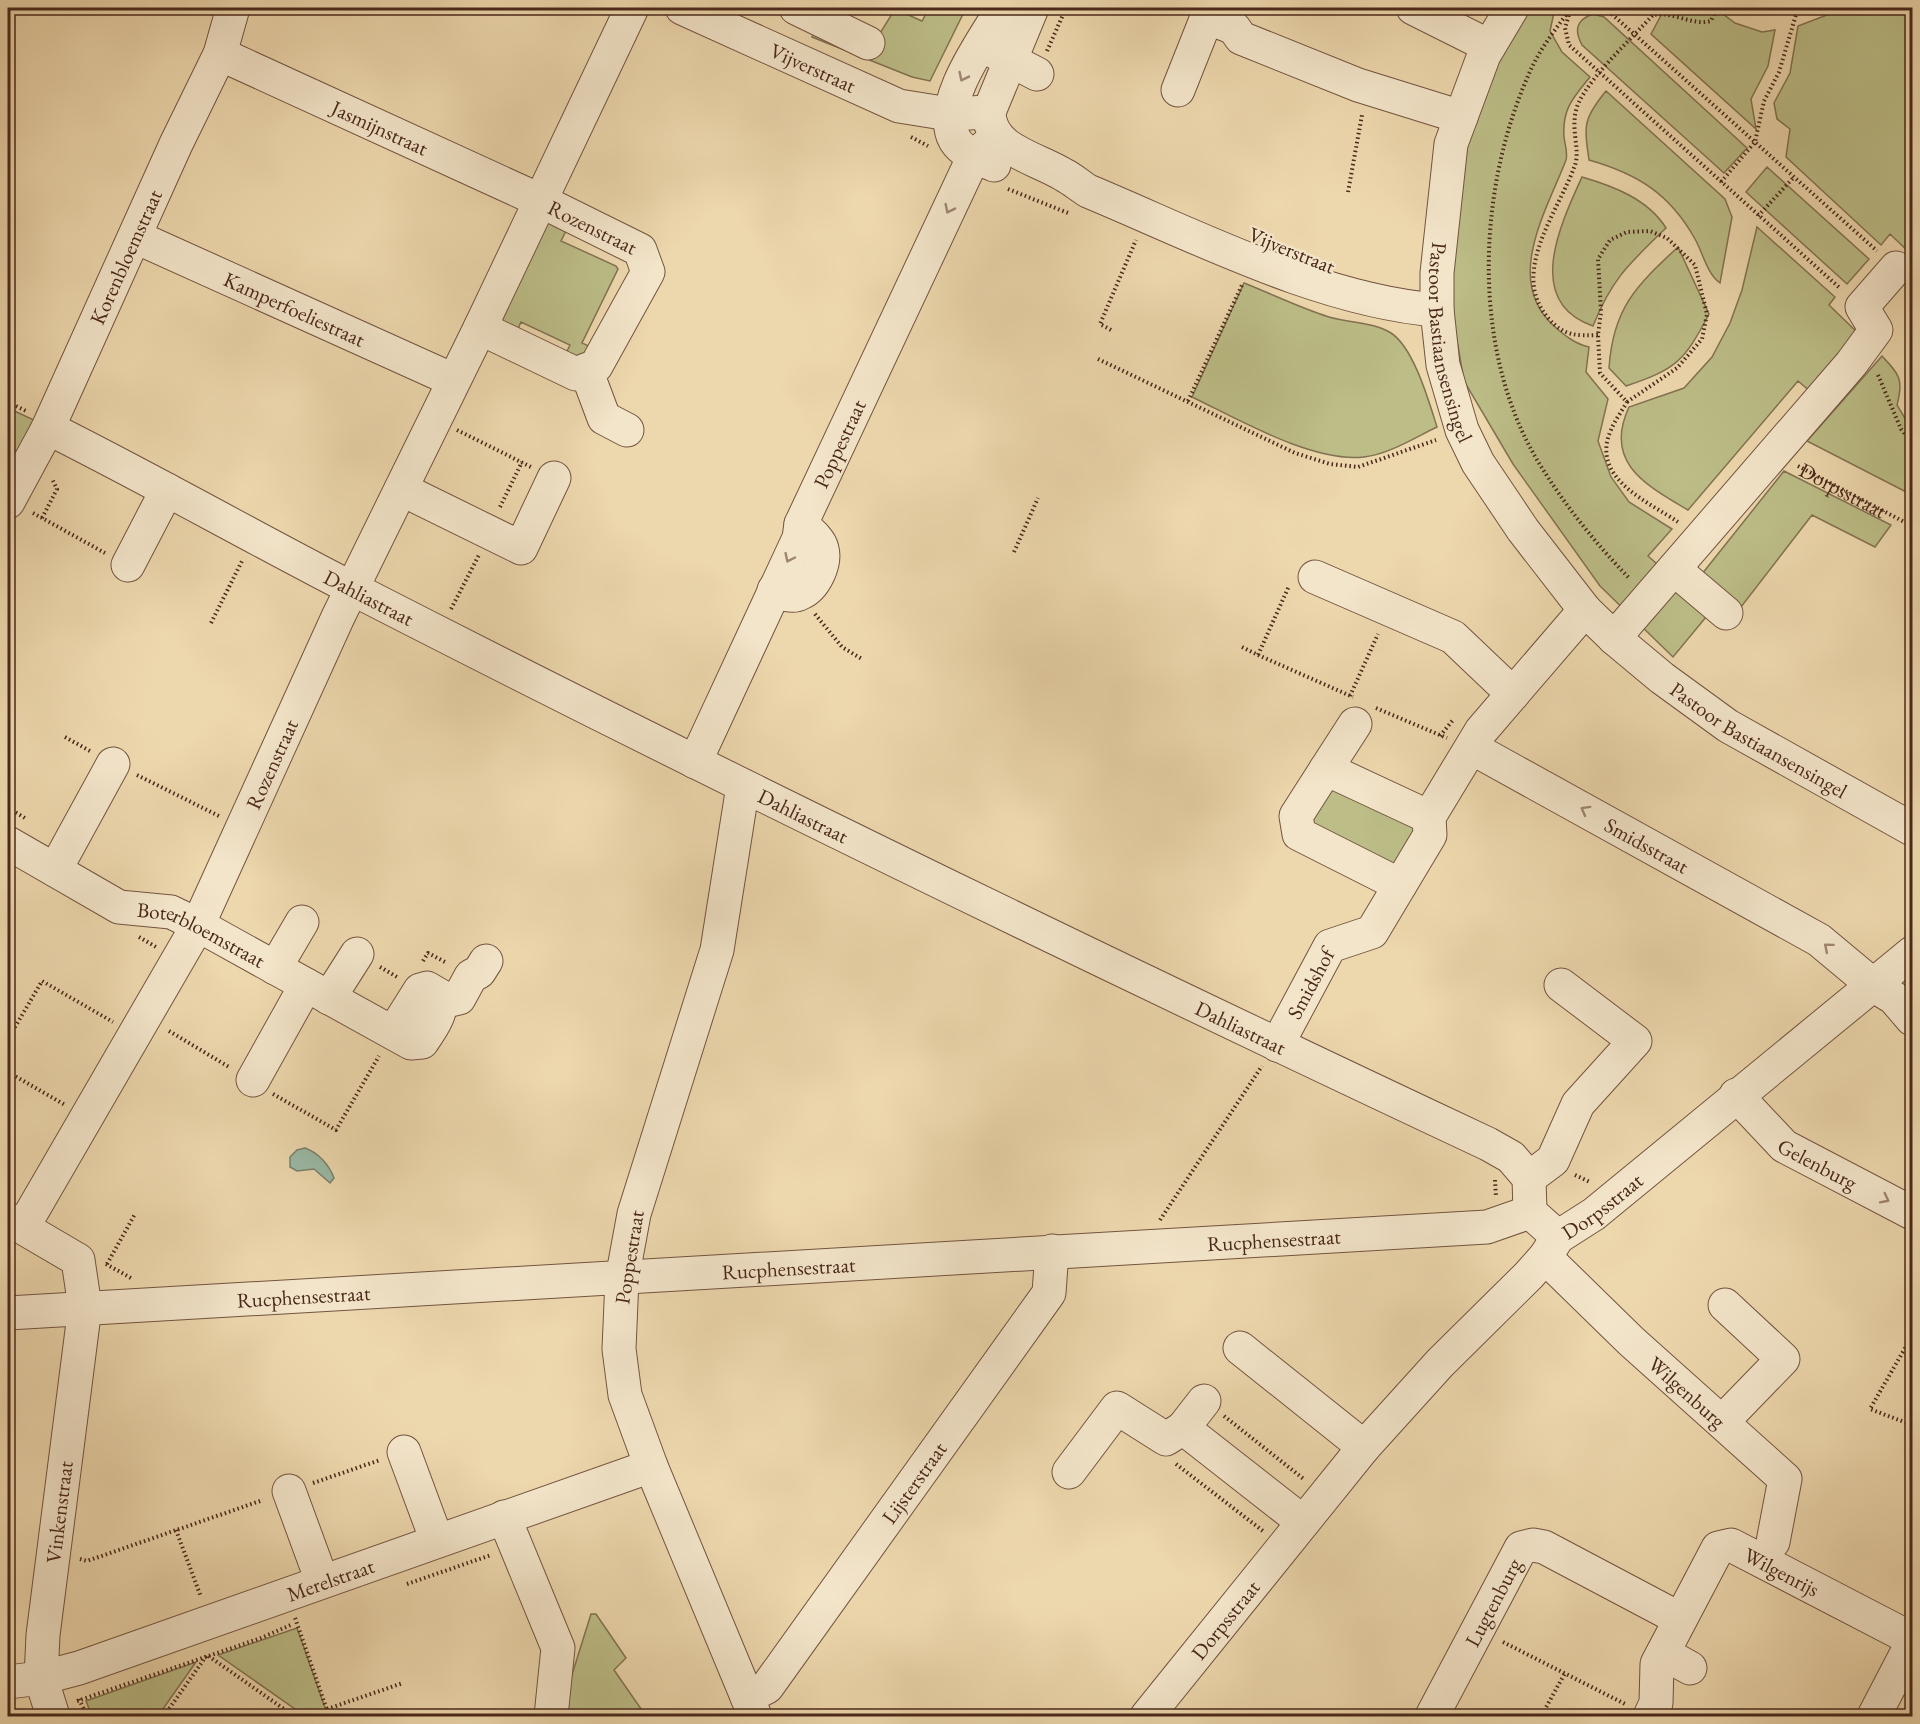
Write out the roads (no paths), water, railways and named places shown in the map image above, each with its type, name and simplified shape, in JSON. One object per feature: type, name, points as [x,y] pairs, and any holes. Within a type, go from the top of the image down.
[{"type":"street","name":"Korenbloemstraat","points":[[8,500],[48,428],[176,144],[220,54],[233,8]]},
{"type":"street","name":"Rozenstraat","points":[[15,1223],[87,1117],[198,925],[353,589],[632,8]]},
{"type":"street","name":"Vijverstraat","points":[[682,8],[898,106],[950,114],[1006,146],[1065,175],[1088,191],[1158,217],[1290,274],[1361,298],[1437,301]]},
{"type":"street","name":"Poppestraat","points":[[1003,8],[1009,59]]},
{"type":"street","name":"Poppestraat","points":[[695,762],[787,592],[801,524],[987,135],[1009,59],[1032,8]]},
{"type":"street","points":[[1413,8],[1489,46]]},
{"type":"street","name":"Pastoor Bastiaansensingel","points":[[1512,8],[1489,46],[1451,144],[1440,221],[1437,301],[1443,365],[1462,430],[1478,463],[1523,530],[1585,610],[1614,638],[1662,678],[1728,726],[1912,830]]},
{"type":"street","points":[[784,56],[800,9],[868,43]]},
{"type":"street","points":[[1178,90],[1206,17],[1234,28],[1240,38],[1370,89],[1461,117]]},
{"type":"street","name":"Jasmijnstraat","points":[[220,54],[540,200]]},
{"type":"street","name":"Poppestraat","points":[[950,114],[956,92],[1009,59]]},
{"type":"street","name":"Vijverstraat","points":[[950,114],[955,141],[987,135]]},
{"type":"street","name":"Rozenstraat","points":[[540,200],[640,250],[648,272],[596,366],[586,370]]},
{"type":"street","name":"Kamperfoeliestraat","points":[[136,237],[453,380]]},
{"type":"street","points":[[1614,638],[1876,330],[1862,307],[1896,268]]},
{"type":"street","points":[[480,328],[576,374],[586,370],[604,418],[627,430]]},
{"type":"street","name":"Dahliastraat","points":[[48,428],[353,589],[743,786],[1277,1045],[1488,1144],[1511,1157],[1529,1178]]},
{"type":"street","points":[[401,489],[520,548],[554,478]]},
{"type":"street","points":[[128,566],[167,490]]},
{"type":"street","points":[[1674,568],[1726,613]]},
{"type":"street","points":[[1314,577],[1453,637],[1513,694]]},
{"type":"street","points":[[1472,748],[1481,731],[1585,610]]},
{"type":"street","points":[[1352,710],[1326,769],[1296,816],[1299,834],[1400,885]]},
{"type":"street","name":"Smidshof","points":[[1277,1045],[1330,946],[1372,932],[1430,836],[1429,817],[1472,748]]},
{"type":"street","name":"Smidsstraat","points":[[1472,748],[1819,940],[1873,985],[1894,998],[1912,1019]]},
{"type":"street","points":[[55,870],[113,764]]},
{"type":"street","points":[[1326,769],[1429,817]]},
{"type":"street","name":"Poppestraat","points":[[743,786],[717,950],[634,1214],[622,1279],[620,1349],[625,1395],[651,1466],[751,1707]]},
{"type":"street","name":"Boterbloemstraat","points":[[8,843],[119,907],[171,912],[198,925],[411,1043],[422,1041],[441,1009],[442,1002],[459,998],[471,976],[479,972],[486,961]]},
{"type":"street","points":[[275,968],[302,922]]},
{"type":"street","name":"Dorpsstraat","points":[[1147,1716],[1364,1447],[1440,1363],[1552,1247],[1594,1214],[1727,1097],[1873,985],[1912,952]]},
{"type":"street","points":[[253,1080],[318,992],[357,954]]},
{"type":"street","points":[[1552,1247],[1530,1212],[1529,1178],[1552,1160],[1578,1104],[1635,1041],[1561,985]]},
{"type":"street","name":"Gelenburg","points":[[1727,1097],[1784,1146],[1912,1214]]},
{"type":"street","name":"Rucphensestraat","points":[[8,1313],[1487,1227],[1530,1212]]},
{"type":"street","name":"Vinkenstraat","points":[[15,1223],[92,1262],[43,1635],[41,1678],[52,1714]]},
{"type":"street","name":"Wilgenburg","points":[[1552,1247],[1631,1341],[1785,1479],[1773,1542]]},
{"type":"street","name":"Lijsterstraat","points":[[751,1707],[1048,1293],[1052,1251]]},
{"type":"street","points":[[1722,1422],[1783,1359],[1725,1305]]},
{"type":"street","points":[[1240,1348],[1364,1447]]},
{"type":"street","points":[[1069,1473],[1117,1408],[1166,1439],[1183,1428],[1204,1401]]},
{"type":"street","points":[[1183,1428],[1303,1522]]},
{"type":"street","points":[[404,1452],[437,1541]]},
{"type":"street","name":"Merelstraat","points":[[8,1682],[41,1678],[79,1668],[210,1621],[292,1608],[322,1581],[437,1541],[510,1532],[651,1466]]},
{"type":"street","points":[[289,1491],[322,1581]]},
{"type":"street","points":[[510,1532],[558,1648],[551,1716]]},
{"type":"street","name":"Lugtenburg","points":[[1432,1716],[1513,1559],[1521,1548],[1533,1545],[1544,1547],[1680,1618]]},
{"type":"street","name":"Wilgenrijs","points":[[1641,1712],[1656,1703],[1657,1664],[1676,1660],[1680,1618],[1718,1548],[1731,1545],[1912,1641]]},
{"type":"street","points":[[1874,1716],[1912,1641]]}]
